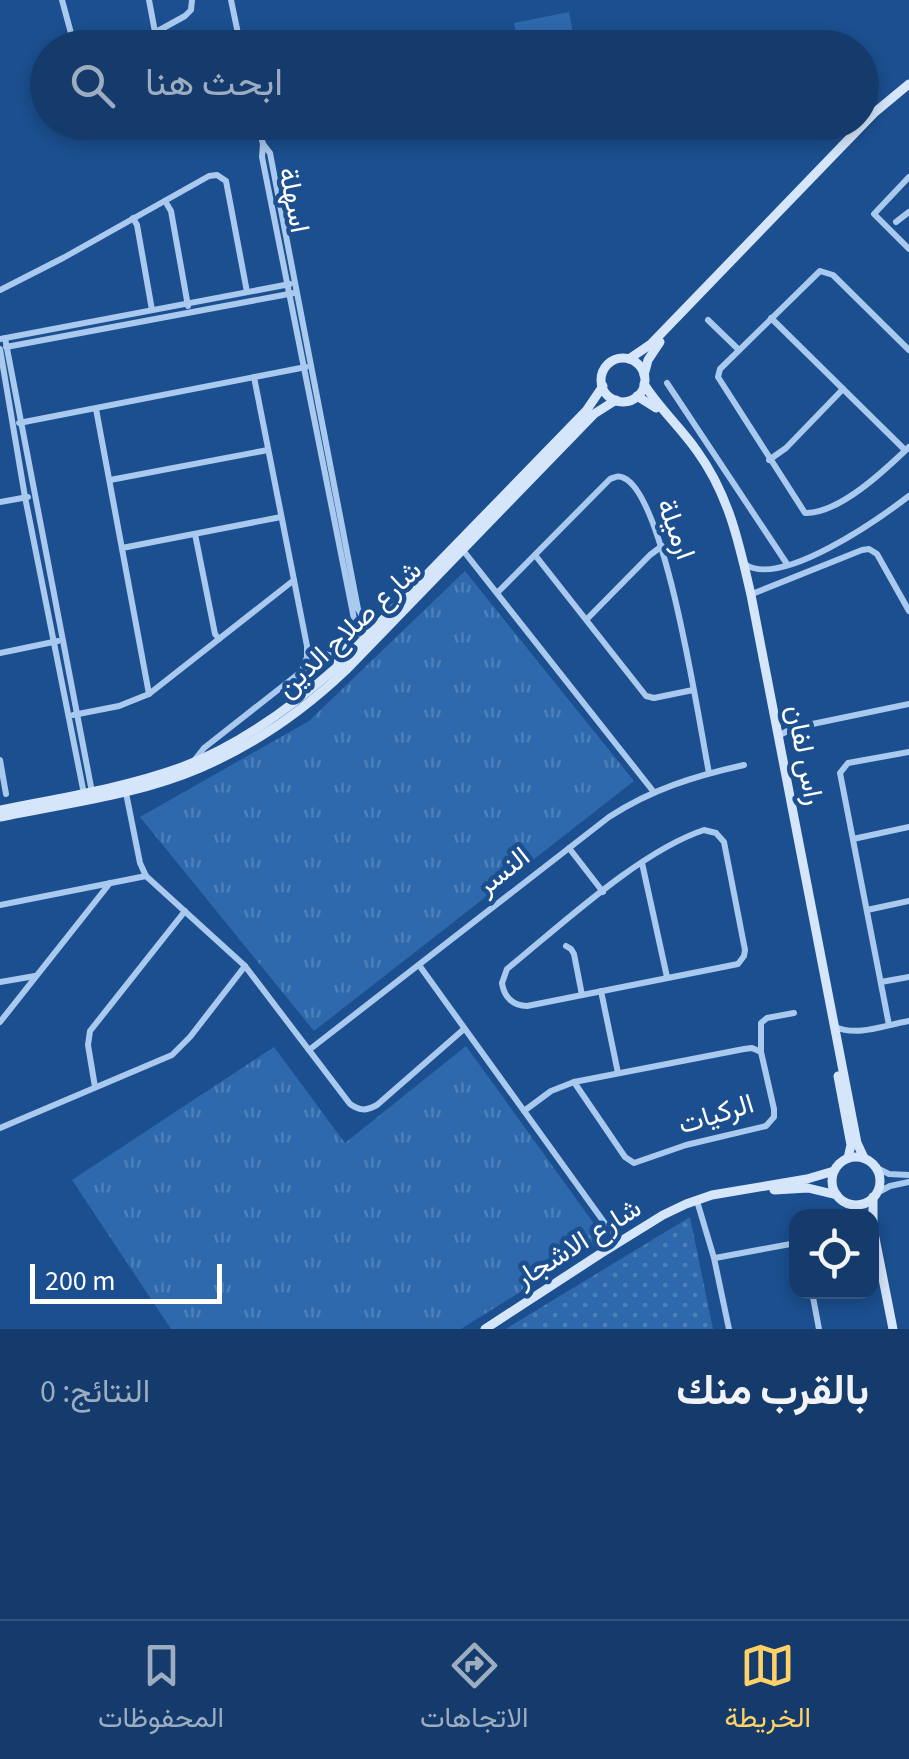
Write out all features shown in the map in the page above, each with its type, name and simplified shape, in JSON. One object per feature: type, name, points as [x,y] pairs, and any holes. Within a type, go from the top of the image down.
[{"type":"street","points":[[62,0],[70,30]]},
{"type":"street","points":[[149,0],[155,30]]},
{"type":"street","points":[[159,30],[185,16],[191,10],[192,0]]},
{"type":"street","points":[[231,0],[237,30]]},
{"type":"street","points":[[879,110],[907,91]]},
{"type":"street","points":[[879,115],[907,91]]},
{"type":"street","name":"اسهلة","points":[[263,140],[270,154],[357,634]]},
{"type":"street","points":[[848,140],[647,349],[606,366],[602,376],[608,394],[616,400],[637,396],[651,354],[659,343],[855,140]]},
{"type":"street","points":[[0,290],[209,176],[222,176],[248,292]]},
{"type":"street","points":[[909,176],[874,214],[893,225],[909,249]]},
{"type":"street","points":[[165,201],[171,211],[190,313]]},
{"type":"street","points":[[893,225],[909,212]]},
{"type":"street","points":[[133,218],[152,310]]},
{"type":"street","points":[[771,318],[907,449],[851,494],[817,513],[805,512],[718,377],[720,369],[816,272],[828,272],[909,350]]},
{"type":"street","points":[[2,344],[152,310],[293,288]]},
{"type":"street","points":[[2,344],[190,313],[293,288]]},
{"type":"street","points":[[708,320],[738,350]]},
{"type":"street","points":[[2,344],[88,795]]},
{"type":"street","points":[[629,359],[639,365],[644,380]]},
{"type":"street","points":[[16,424],[308,367]]},
{"type":"street","name":"اسهلة","points":[[308,367],[358,609],[364,619],[374,623]]},
{"type":"street","points":[[254,378],[307,646],[302,671]]},
{"type":"street","name":"راس لفان","points":[[644,380],[700,454],[718,486],[746,565],[838,1048],[857,1143],[864,1158]]},
{"type":"street","points":[[666,382],[787,564]]},
{"type":"street","name":"شارع صلاح الدين","points":[[342,668],[387,616],[460,547],[586,411],[603,386]]},
{"type":"street","points":[[769,460],[786,448],[843,389]]},
{"type":"street","name":"راس لفان","points":[[637,396],[656,408],[695,456],[722,507],[734,543],[848,1128],[848,1158]]},
{"type":"street","name":"شارع صلاح الدين","points":[[0,813],[125,788],[194,766],[283,712],[342,668],[594,414],[616,400]]},
{"type":"street","points":[[96,409],[149,694]]},
{"type":"street","points":[[110,480],[268,450]]},
{"type":"street","name":"ارميلة","points":[[498,592],[610,479],[626,479],[637,491],[662,546],[709,773]]},
{"type":"street","points":[[746,565],[758,570],[821,552],[909,496]]},
{"type":"street","points":[[0,502],[30,497]]},
{"type":"street","points":[[122,548],[282,517]]},
{"type":"street","points":[[196,534],[219,639]]},
{"type":"street","points":[[587,619],[662,546]]},
{"type":"street","points":[[460,547],[653,792]]},
{"type":"street","points":[[753,594],[866,549],[877,554],[909,612]]},
{"type":"street","points":[[535,555],[646,696],[693,690]]},
{"type":"street","points":[[72,715],[118,706],[149,694],[294,580]]},
{"type":"street","name":"شارع صلاح الدين","points":[[194,766],[204,748],[302,671],[387,616]]},
{"type":"street","points":[[342,668],[339,658],[347,640]]},
{"type":"street","points":[[0,652],[58,641]]},
{"type":"street","points":[[307,646],[324,655]]},
{"type":"street","points":[[777,731],[909,704]]},
{"type":"street","points":[[890,1024],[840,779],[848,764],[909,752]]},
{"type":"street","points":[[0,760],[6,794]]},
{"type":"street","name":"النسر","points":[[309,1050],[609,816],[653,792],[744,765]]},
{"type":"street","points":[[125,788],[146,876],[244,966],[350,1104],[364,1110],[377,1105],[464,1029]]},
{"type":"street","points":[[853,839],[909,827]]},
{"type":"street","points":[[704,830],[716,833],[724,842],[744,956],[738,964],[521,1006],[506,996],[502,977],[506,969],[642,863],[704,830]]},
{"type":"street","points":[[569,848],[603,892]]},
{"type":"street","points":[[642,863],[667,977]]},
{"type":"street","points":[[0,905],[146,876]]},
{"type":"street","points":[[0,1021],[110,883]]},
{"type":"street","points":[[868,910],[909,902]]},
{"type":"street","points":[[95,1087],[88,1044],[90,1031],[185,912]]},
{"type":"street","points":[[566,946],[574,954],[582,994]]},
{"type":"street","points":[[419,965],[618,1243]]},
{"type":"street","points":[[0,1128],[172,1056],[244,966]]},
{"type":"street","points":[[0,982],[36,976]]},
{"type":"street","points":[[882,982],[909,976]]},
{"type":"street","points":[[601,991],[618,1073]]},
{"type":"street","points":[[762,1052],[762,1020],[794,1014]]},
{"type":"street","points":[[838,1048],[857,1032],[909,1021]]},
{"type":"street","points":[[835,1027],[857,1032]]},
{"type":"street","name":"الركيات","points":[[524,1111],[551,1091],[574,1082],[752,1048],[762,1052],[774,1109],[766,1126],[686,1145],[634,1163],[625,1157],[574,1082]]},
{"type":"street","points":[[854,1209],[832,1186],[834,1171],[848,1158],[864,1158],[889,1174],[909,1178]]},
{"type":"street","points":[[875,1166],[880,1180],[874,1195],[873,1228],[890,1329]]},
{"type":"street","name":"شارع الاشجار","points":[[485,1329],[663,1215],[712,1195],[834,1171]]},
{"type":"street","points":[[848,1203],[859,1204],[909,1178]]},
{"type":"street","name":"شارع الاشجار","points":[[698,1200],[808,1188],[837,1195]]},
{"type":"street","points":[[698,1200],[728,1329]]},
{"type":"street","points":[[714,1258],[789,1244]]},
{"type":"street","points":[[879,1282],[890,1329]]},
{"type":"street","points":[[813,1299],[819,1329]]},
{"type":"green space","points":[[569,12],[572,30],[515,30],[514,23]]},
{"type":"green space","points":[[465,571],[634,781],[314,1031],[140,817],[309,721]]},
{"type":"green space","points":[[466,1046],[605,1239],[461,1329],[171,1329],[72,1180],[274,1047],[345,1143]]},
{"type":"green space","points":[[690,1217],[713,1329],[507,1329],[507,1328]]}]
